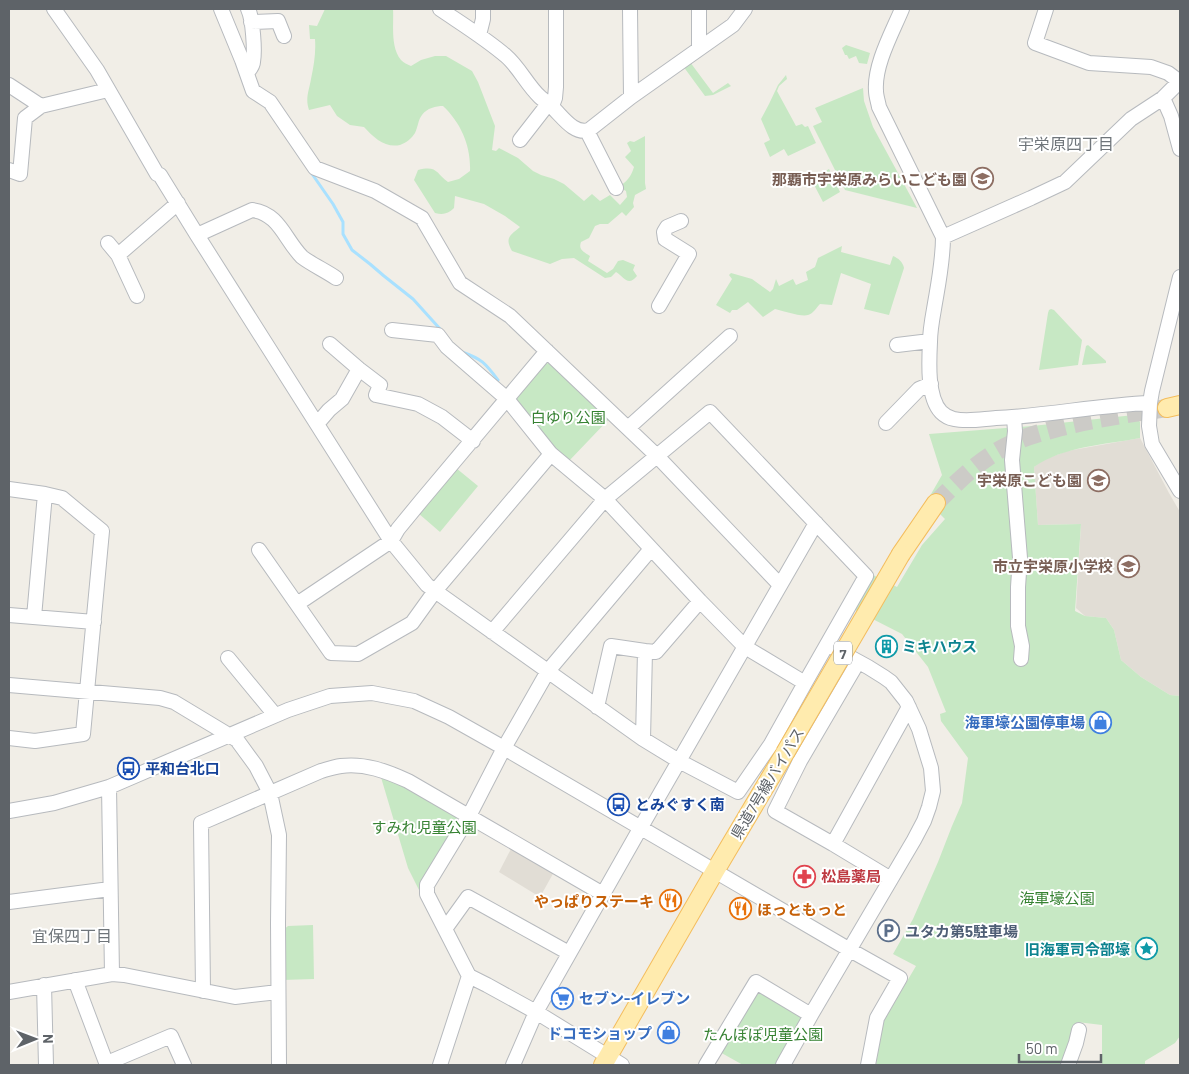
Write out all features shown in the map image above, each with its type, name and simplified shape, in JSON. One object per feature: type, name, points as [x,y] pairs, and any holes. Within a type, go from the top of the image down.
[{"type":"main road","name":"県道7号線バイパス","points":[[611,1063],[715,870],[901,554],[936,504]]},
{"type":"street","points":[[54,9],[97,70],[158,174],[391,541],[435,592],[597,707],[679,761],[738,792],[772,744],[866,576],[710,412],[605,499],[492,632]]},
{"type":"street","points":[[221,9],[253,91],[270,102],[315,168],[375,190],[422,218],[460,283],[510,316],[657,456],[780,585]]},
{"type":"street","points":[[440,9],[508,57],[540,97],[574,128],[581,131],[587,131],[631,97],[733,25],[745,9]]},
{"type":"street","points":[[479,35],[483,19],[483,9]]},
{"type":"street","points":[[520,140],[555,98],[556,9]]},
{"type":"street","points":[[630,9],[631,97]]},
{"type":"street","points":[[698,9],[699,49]]},
{"type":"street","points":[[902,9],[882,54],[876,90],[879,106],[943,238],[942,268],[930,331],[931,384],[937,407],[946,417],[958,420],[1014,424],[1120,405],[1150,403]]},
{"type":"street","points":[[943,238],[1064,182],[1131,119],[1163,98],[1180,81],[1168,72],[1152,67],[1089,63],[1035,43],[1046,9]]},
{"type":"street","points":[[247,73],[253,65],[254,47],[249,15],[278,21],[284,36]]},
{"type":"street","points":[[9,86],[41,106]]},
{"type":"street","points":[[9,170],[20,174],[25,118],[41,106],[108,90]]},
{"type":"street","points":[[1163,98],[1171,116],[1180,149]]},
{"type":"street","points":[[587,131],[616,188]]},
{"type":"street","points":[[118,255],[178,203]]},
{"type":"street","points":[[197,235],[252,210],[260,211],[270,216],[302,257],[336,278]]},
{"type":"street","points":[[659,306],[689,254],[665,239],[664,232],[667,227],[681,221]]},
{"type":"street","points":[[108,242],[118,255],[137,296]]},
{"type":"street","points":[[1180,277],[1152,391],[1149,426],[1152,444],[1180,491]]},
{"type":"street","points":[[392,330],[438,335],[447,347],[507,399],[551,454],[605,499],[745,647],[806,683]]},
{"type":"street","points":[[628,428],[730,336]]},
{"type":"street","points":[[897,345],[930,341]]},
{"type":"street","points":[[330,344],[380,385],[376,395],[418,404],[442,417],[473,441]]},
{"type":"street","points":[[297,604],[391,541],[398,529],[547,351]]},
{"type":"street","points":[[317,424],[342,399],[359,369]]},
{"type":"street","points":[[886,423],[919,389],[931,384]]},
{"type":"street","points":[[1014,424],[1021,458],[1020,476],[1023,500],[1026,585],[1026,628],[1021,652]]},
{"type":"street","points":[[259,550],[331,653],[358,654],[412,623],[435,592],[551,454]]},
{"type":"street","points":[[9,489],[62,498],[102,531],[83,734],[35,741],[9,738]]},
{"type":"street","points":[[34,617],[45,494]]},
{"type":"street","points":[[513,1065],[536,1012],[816,523]]},
{"type":"street","points":[[611,1063],[536,1012],[468,976],[427,894],[427,885],[469,816],[504,748],[548,672],[651,549]]},
{"type":"street","points":[[597,707],[611,646],[656,652],[700,601]]},
{"type":"street","points":[[9,615],[94,622]]},
{"type":"street","points":[[783,1065],[924,822],[933,791],[931,768],[919,729],[909,707],[896,688],[884,676],[828,644]]},
{"type":"street","points":[[643,739],[645,651]]},
{"type":"street","points":[[228,658],[275,715]]},
{"type":"street","points":[[858,662],[800,761],[775,811],[891,879]]},
{"type":"street","points":[[9,685],[160,698],[174,702],[237,740],[256,766],[270,793],[279,835],[279,1065]]},
{"type":"street","points":[[9,811],[54,803],[109,787],[275,715],[330,696],[372,693],[414,701],[449,717],[504,748],[900,978],[877,1018],[868,1065]]},
{"type":"street","points":[[833,844],[909,707]]},
{"type":"street","points":[[203,991],[201,823],[321,771],[341,766],[362,766],[385,770],[408,780],[603,894]]},
{"type":"street","points":[[109,787],[112,974]]},
{"type":"street","points":[[9,902],[110,889]]},
{"type":"street","points":[[445,929],[468,897],[569,954]]},
{"type":"street","points":[[9,992],[112,974],[235,997],[278,992]]},
{"type":"street","points":[[440,1065],[468,976]]},
{"type":"street","points":[[76,980],[106,1064],[171,1036],[184,1065]]},
{"type":"street","points":[[706,1065],[756,982],[811,1015]]},
{"type":"street","points":[[44,985],[46,1065]]},
{"type":"street","points":[[1068,1065],[1079,1030]]},
{"type":"shaded area","name":"市立宇栄原小学校","points":[[1140,438],[1180,512],[1180,696],[1170,695],[1141,677],[1121,660],[1114,630],[1106,618],[1085,616],[1076,608],[1081,524],[1038,525],[1034,467],[1043,460],[1067,451]]},
{"type":"shaded area","points":[[512,847],[554,872],[540,897],[499,872]]},
{"type":"green space","points":[[325,9],[393,9],[395,49],[401,60],[411,66],[421,60],[435,56],[446,56],[472,71],[495,126],[492,150],[496,151],[499,148],[518,158],[533,171],[564,184],[584,201],[592,194],[600,201],[610,195],[620,205],[627,197],[626,191],[619,187],[632,174],[634,167],[625,157],[631,151],[627,143],[630,141],[634,142],[645,136],[646,189],[635,195],[634,207],[626,216],[622,212],[608,224],[595,226],[589,238],[581,242],[580,245],[582,250],[590,256],[588,261],[607,273],[613,269],[618,261],[623,260],[635,265],[633,270],[637,276],[629,281],[616,272],[611,277],[605,278],[574,258],[562,259],[550,264],[512,251],[509,239],[511,234],[520,227],[484,204],[455,196],[454,208],[452,210],[445,214],[435,213],[414,180],[418,170],[433,169],[448,182],[459,179],[470,171],[469,153],[464,136],[460,127],[443,106],[426,111],[421,117],[412,137],[407,142],[395,146],[380,141],[364,127],[350,125],[337,116],[330,105],[309,110],[307,98],[314,64],[315,39],[310,39],[309,25],[317,26]]},
{"type":"green space","points":[[846,45],[870,53],[867,64],[859,63],[856,56],[849,59],[842,48]]},
{"type":"green space","points":[[690,62],[713,93],[728,83],[731,86],[713,95],[705,96],[683,66]]},
{"type":"green space","points":[[786,75],[787,79],[779,86],[777,91],[796,126],[802,124],[805,127],[808,126],[816,143],[788,156],[784,149],[770,157],[764,143],[770,140],[761,119],[778,85]]},
{"type":"green space","points":[[863,88],[864,101],[873,127],[917,208],[845,190],[813,126],[822,122],[815,108]]},
{"type":"green space","points":[[829,169],[840,192],[823,202],[811,179]]},
{"type":"green space","points":[[842,246],[841,252],[890,265],[893,256],[901,262],[904,268],[889,315],[864,309],[871,284],[841,273],[832,305],[820,304],[808,315],[797,315],[775,309],[763,317],[748,302],[737,310],[732,310],[730,313],[716,305],[732,279],[729,275],[731,273],[752,279],[770,292],[776,279],[779,286],[793,279],[796,285],[808,280],[806,272],[815,267],[818,258]]},
{"type":"green space","points":[[1051,309],[1082,340],[1078,365],[1039,370],[1048,313]]},
{"type":"green space","points":[[1088,345],[1106,363],[1082,365],[1086,346]]},
{"type":"green space","name":"白ゆり公園","points":[[554,362],[611,417],[568,462],[516,403],[516,397],[544,364]]},
{"type":"green space","name":"海軍壕公園","points":[[1134,415],[1140,422],[1140,438],[1071,450],[1034,467],[1038,525],[1081,524],[1075,611],[1085,616],[1106,618],[1114,630],[1121,660],[1141,677],[1170,695],[1180,696],[1180,1036],[1175,1043],[1145,1061],[1145,1065],[1102,1065],[1102,1025],[1077,1022],[1065,1059],[1061,1065],[876,1065],[883,1022],[916,966],[893,954],[913,919],[962,803],[968,758],[941,721],[940,714],[946,712],[928,667],[902,634],[853,609],[873,575],[897,587],[922,545],[945,519],[927,501],[942,475],[929,434],[1032,426]]},
{"type":"green space","points":[[456,468],[478,486],[440,532],[418,513]]},
{"type":"green space","name":"すみれ児童公園","points":[[380,774],[456,813],[458,822],[419,890],[408,868]]},
{"type":"green space","points":[[313,925],[314,979],[282,980],[282,931],[288,926]]},
{"type":"green space","name":"たんぽぽ児童公園","points":[[760,991],[800,1015],[803,1022],[779,1065],[743,1065],[718,1051],[752,994]]},
{"type":"waterway","points":[[310,171],[343,222],[343,234],[352,250],[413,299],[441,330]]},
{"type":"waterway","points":[[462,352],[483,362],[498,380]]},
{"type":"tunnel","points":[[936,503],[980,463],[1000,449],[1021,439],[1082,422],[1167,408]]},
{"type":"place","name":"那覇市宇栄原みらいこども園","points":[[983,179]]},
{"type":"place","name":"宇栄原こども園","points":[[1098,480]]},
{"type":"place","name":"市立宇栄原小学校","points":[[1129,566]]},
{"type":"place","name":"ミキハウス","points":[[886,646]]},
{"type":"place","name":"海軍壕公園停車場","points":[[1101,722]]},
{"type":"place","name":"平和台北口","points":[[129,768]]},
{"type":"place","name":"とみぐすく南","points":[[619,804]]},
{"type":"place","name":"松島薬局","points":[[805,876]]},
{"type":"place","name":"やっぱりステーキ","points":[[670,901]]},
{"type":"place","name":"ほっともっと","points":[[741,909]]},
{"type":"place","name":"ユタカ第5駐車場","points":[[889,931]]},
{"type":"place","name":"旧海軍司令部壕","points":[[1146,949]]},
{"type":"place","name":"セブン-イレブン","points":[[563,998]]},
{"type":"place","name":"ドコモショップ","points":[[668,1033]]},
{"type":"district","name":"宇栄原四丁目","points":[[1066,143]]},
{"type":"district","name":"宜保四丁目","points":[[72,935]]}]
